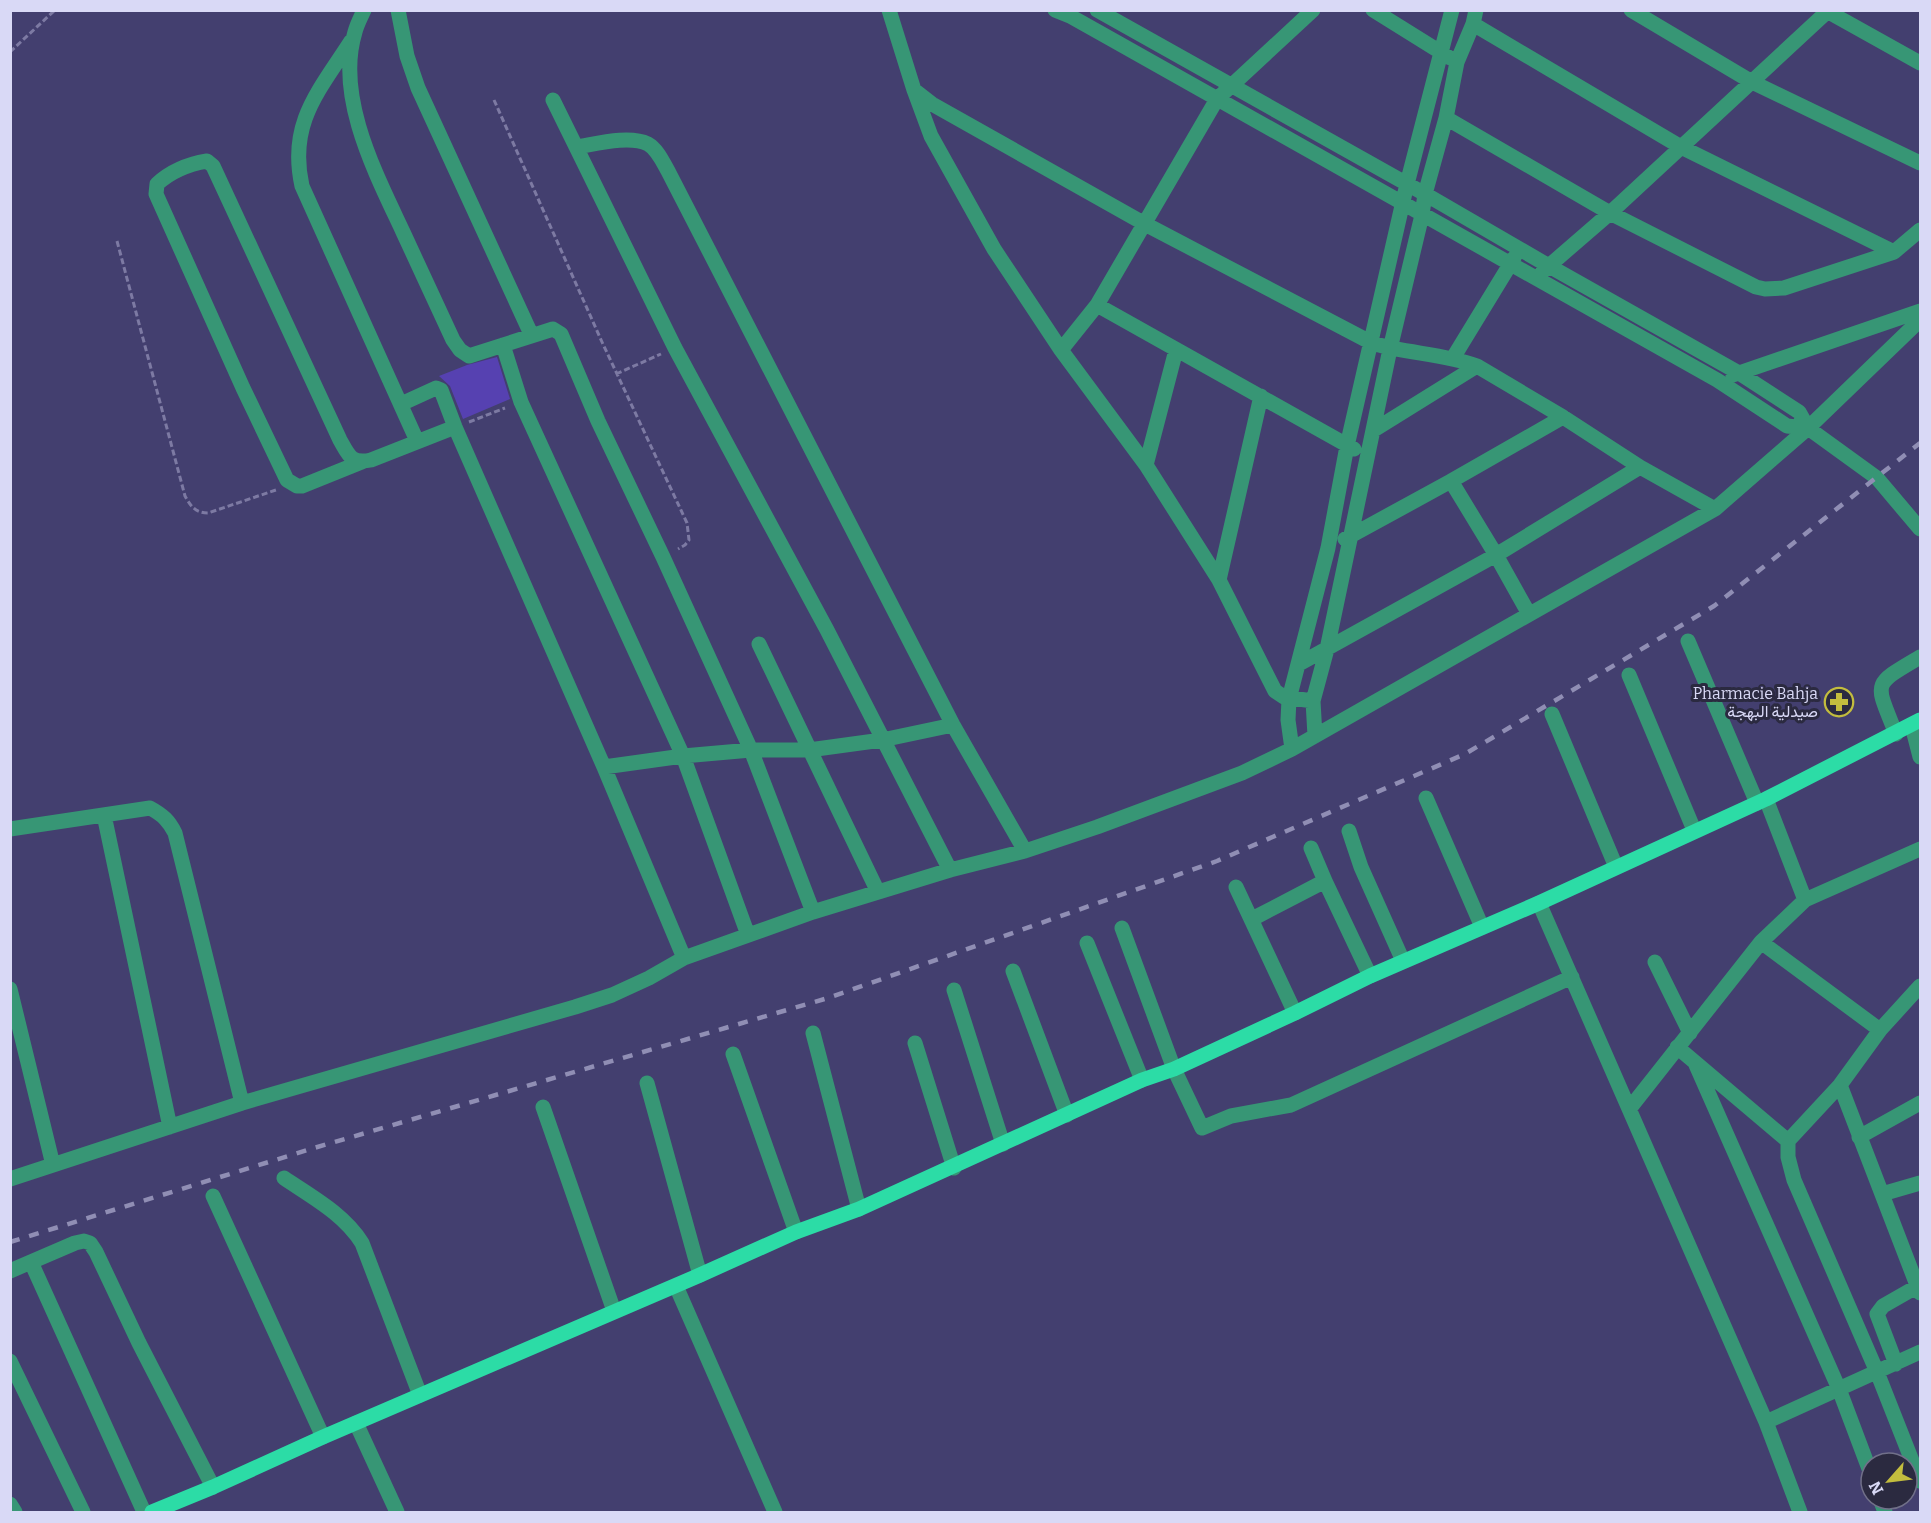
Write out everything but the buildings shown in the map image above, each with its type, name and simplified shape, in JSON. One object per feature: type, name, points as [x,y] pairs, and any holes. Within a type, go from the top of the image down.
[{"type":"main road","points":[[153,1512],[213,1488],[323,1437],[796,1232],[859,1209],[954,1168],[1142,1080],[1174,1069],[1370,976],[1539,903],[1761,801],[1916,723]]},
{"type":"street","points":[[364,10],[354,36],[303,120],[298,137],[298,170],[302,186],[417,441]]},
{"type":"street","points":[[398,10],[407,56],[418,88],[531,334]]},
{"type":"street","points":[[889,10],[931,136],[983,228],[1061,350],[1146,465],[1219,580],[1275,691],[1289,699],[1313,701]]},
{"type":"street","points":[[1055,10],[1070,16],[1717,380],[1787,426],[1808,428]]},
{"type":"street","points":[[1096,10],[1739,373],[1799,412],[1808,428],[1877,478],[1920,529]]},
{"type":"street","points":[[1061,350],[1097,305],[1217,99],[1313,10]]},
{"type":"street","points":[[1373,10],[1457,62]]},
{"type":"street","points":[[1292,749],[1288,720],[1289,699],[1328,548],[1347,446],[1402,204],[1452,10]]},
{"type":"street","points":[[1631,10],[1752,82],[1920,163]]},
{"type":"street","points":[[1535,278],[1610,213],[1828,11],[1920,63]]},
{"type":"street","points":[[1315,736],[1313,701],[1327,649],[1390,349],[1425,194],[1446,118],[1457,62],[1474,17],[1681,147],[1894,252]]},
{"type":"street","points":[[354,36],[351,52],[351,82],[358,123],[377,175],[449,332],[460,350],[469,356],[531,334],[553,329],[561,334],[598,421],[751,750],[813,912]]},
{"type":"street","points":[[914,90],[932,104],[1145,224],[1372,344],[1390,349],[1453,358],[1477,366],[1563,417],[1640,467],[1715,508]]},
{"type":"street","points":[[553,100],[675,348],[827,630],[950,870]]},
{"type":"street","points":[[1446,118],[1610,213],[1756,287],[1784,288],[1894,252],[1920,230]]},
{"type":"street","points":[[577,147],[617,140],[648,144],[663,163],[953,725],[1025,851]]},
{"type":"street","points":[[364,461],[353,460],[340,440],[213,166],[207,161],[195,163],[163,178],[157,184],[156,194],[287,480],[297,486],[309,484],[455,428]]},
{"type":"street","points":[[1453,358],[1519,248]]},
{"type":"street","points":[[1097,305],[1367,456]]},
{"type":"street","points":[[1717,380],[1920,311]]},
{"type":"street","points":[[10,1179],[242,1103],[574,1007],[649,978],[684,958],[747,935],[878,892],[950,870],[1025,851],[1098,827],[1266,762],[1715,508],[1808,428],[1920,320]]},
{"type":"street","points":[[503,345],[521,402],[682,756],[747,935]]},
{"type":"street","points":[[1146,465],[1176,350]]},
{"type":"street","points":[[1374,430],[1477,366]]},
{"type":"street","points":[[401,404],[429,390],[440,388],[455,428],[604,767],[684,958]]},
{"type":"street","points":[[1219,580],[1261,396]]},
{"type":"street","points":[[1328,548],[1563,417]]},
{"type":"street","points":[[1299,664],[1496,555],[1640,467]]},
{"type":"street","points":[[1451,481],[1529,614]]},
{"type":"street","points":[[1688,641],[1805,900]]},
{"type":"street","points":[[759,644],[878,892]]},
{"type":"street","points":[[1896,734],[1881,696],[1881,685],[1886,677],[1920,657]]},
{"type":"street","points":[[1629,675],[1694,830]]},
{"type":"street","points":[[1552,714],[1616,867]]},
{"type":"street","points":[[1916,723],[1920,757]]},
{"type":"street","points":[[604,767],[682,756],[751,750],[809,750],[882,740],[953,725]]},
{"type":"street","points":[[1426,798],[1482,927]]},
{"type":"street","points":[[10,829],[150,808],[169,821],[175,833],[242,1103]]},
{"type":"street","points":[[104,815],[170,1127]]},
{"type":"street","points":[[1349,831],[1360,867],[1403,962]]},
{"type":"street","points":[[1311,848],[1370,976]]},
{"type":"street","points":[[1630,1108],[1761,942],[1805,900],[1920,849]]},
{"type":"street","points":[[1252,919],[1325,881]]},
{"type":"street","points":[[1236,887],[1295,1013]]},
{"type":"street","points":[[1539,903],[1766,1422],[1800,1512]]},
{"type":"street","points":[[1122,928],[1174,1069],[1202,1128],[1231,1116],[1291,1105],[1572,977]]},
{"type":"street","points":[[1761,942],[1880,1030]]},
{"type":"street","points":[[1087,943],[1142,1080]]},
{"type":"street","points":[[1655,962],[1690,1033]]},
{"type":"street","points":[[1013,971],[1067,1115]]},
{"type":"street","points":[[1920,986],[1880,1030],[1840,1085],[1788,1141],[1788,1156],[1794,1180],[1877,1372],[1920,1481]]},
{"type":"street","points":[[10,989],[53,1165]]},
{"type":"street","points":[[954,990],[1003,1144]]},
{"type":"street","points":[[813,1033],[859,1209]]},
{"type":"street","points":[[915,1043],[954,1168]]},
{"type":"street","points":[[1677,1047],[1788,1141]]},
{"type":"street","points":[[733,1054],[796,1232]]},
{"type":"street","points":[[1696,1065],[1839,1389],[1862,1451]]},
{"type":"street","points":[[647,1083],[700,1275]]},
{"type":"street","points":[[1840,1085],[1882,1194],[1916,1264],[1919,1290],[1888,1302],[1877,1314],[1896,1364]]},
{"type":"street","points":[[1859,1137],[1920,1103]]},
{"type":"street","points":[[543,1107],[614,1311]]},
{"type":"street","points":[[284,1178],[342,1218],[362,1243],[420,1395]]},
{"type":"street","points":[[1882,1194],[1920,1183]]},
{"type":"street","points":[[213,1196],[323,1437]]},
{"type":"street","points":[[10,1270],[84,1241],[93,1247],[213,1488]]},
{"type":"street","points":[[32,1262],[144,1512]]},
{"type":"street","points":[[675,1286],[775,1512]]},
{"type":"street","points":[[1766,1422],[1920,1352]]},
{"type":"street","points":[[10,1360],[83,1512]]},
{"type":"street","points":[[356,1423],[397,1512]]},
{"type":"street","points":[[10,1504],[15,1512]]},
{"type":"path","points":[[10,52],[55,10]]},
{"type":"path","points":[[495,100],[616,374],[687,523],[689,540],[685,545],[663,557]]},
{"type":"path","points":[[117,241],[185,496],[190,506],[198,512],[208,513],[292,484]]},
{"type":"path","points":[[616,374],[675,348]]},
{"type":"path","points":[[455,428],[521,402]]},
{"type":"railway","points":[[10,1242],[314,1148],[828,998],[1217,861],[1465,754],[1714,606],[1920,443]]},
{"type":"place","name":"Pharmacie Bahja صيدلية البهجة","points":[[1839,702]]}]
